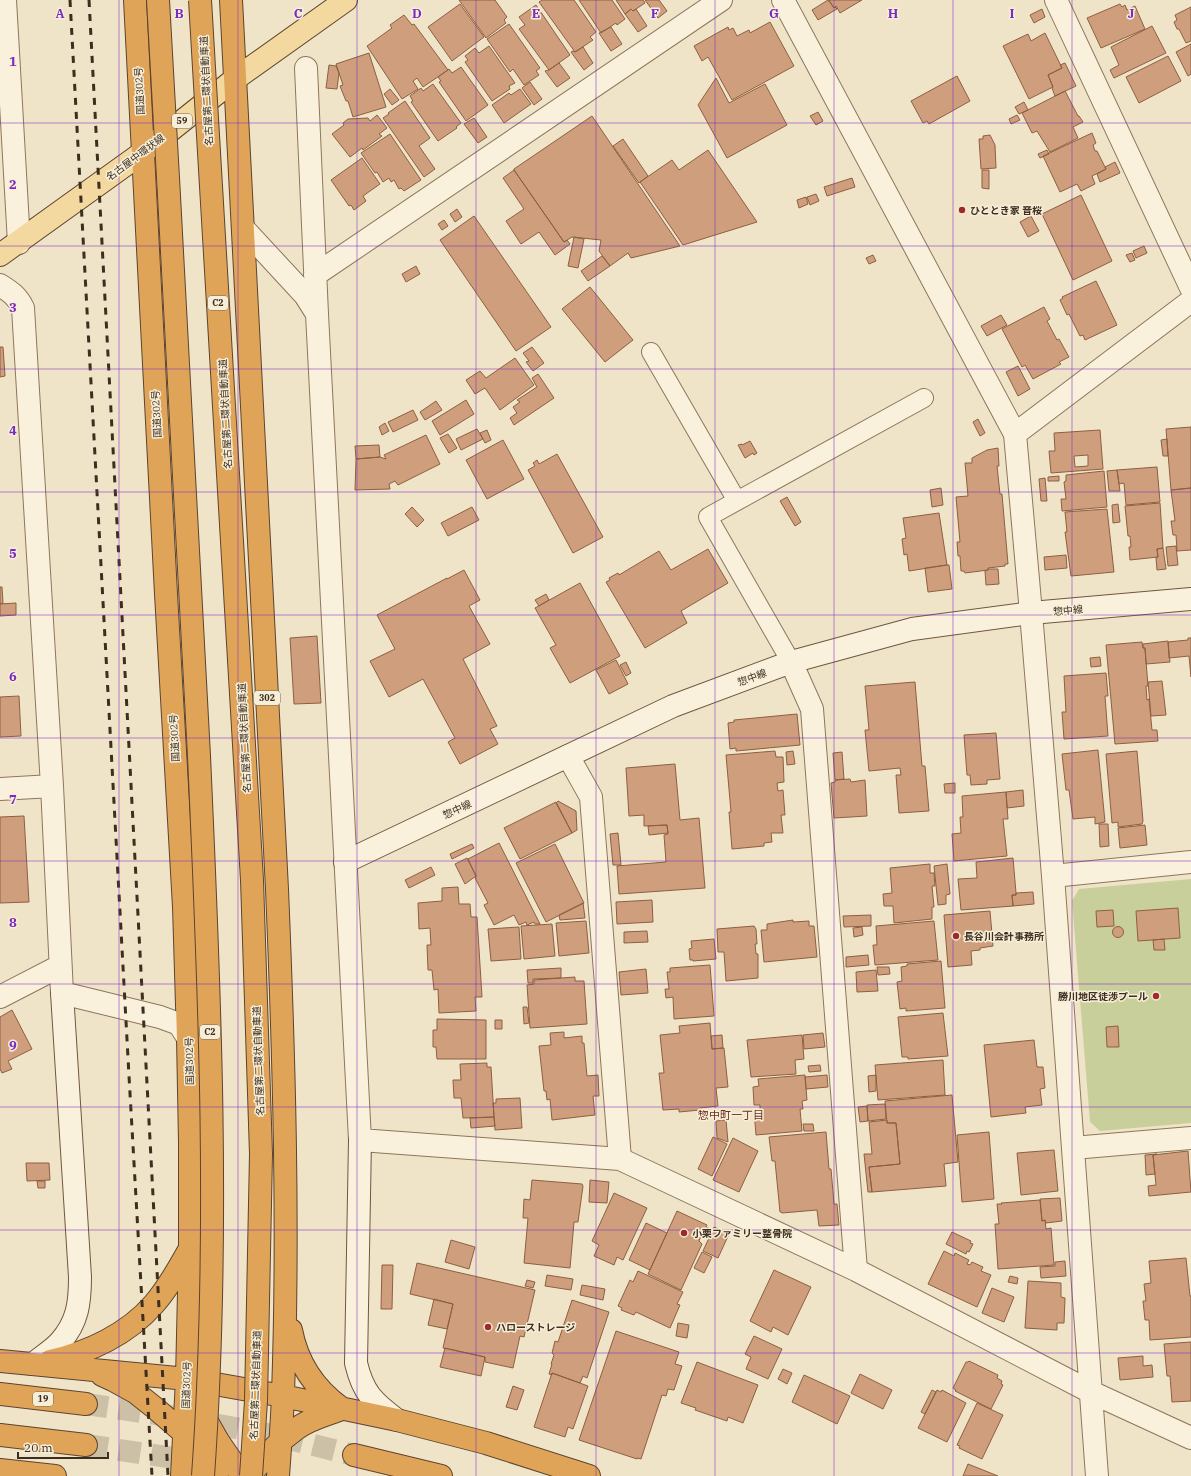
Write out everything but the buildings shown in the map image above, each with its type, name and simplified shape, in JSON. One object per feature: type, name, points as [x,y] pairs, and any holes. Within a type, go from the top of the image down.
[{"type":"highway","name":"国道302号","points":[[135,0],[142,153],[184,899],[190,1142],[190,1248],[187,1379],[182,1476]]},
{"type":"highway","name":"C2","points":[[158,0],[190,579],[209,960],[212,1194],[210,1345],[202,1476]]},
{"type":"highway","name":"名古屋第二環状自動車道","points":[[200,0],[252,880],[262,1154],[256,1401],[251,1476]]},
{"type":"highway","name":"302","points":[[231,0],[283,1033],[285,1301],[283,1396],[278,1476]]},
{"type":"highway","points":[[33,1364],[67,1357],[93,1347],[115,1336],[134,1322],[154,1304],[172,1279],[190,1248]]},
{"type":"highway","points":[[285,1301],[291,1334],[297,1353],[305,1370],[327,1398],[342,1409]]},
{"type":"highway","points":[[0,1361],[187,1379],[283,1396],[397,1420],[486,1443],[589,1476]]},
{"type":"highway","points":[[88,1369],[135,1392],[184,1433],[225,1474]]},
{"type":"highway","points":[[187,1379],[202,1412],[218,1441],[225,1474]]},
{"type":"highway","name":"19","points":[[0,1394],[86,1404]]},
{"type":"highway","points":[[225,1474],[268,1423],[283,1396]]},
{"type":"highway","points":[[251,1476],[262,1460],[297,1428],[317,1418],[342,1409]]},
{"type":"highway","points":[[0,1435],[86,1445]]},
{"type":"highway","points":[[354,1455],[441,1476]]},
{"type":"highway","points":[[0,1470],[55,1476]]},
{"type":"main road","name":"名古屋中環状線","points":[[0,255],[19,243],[142,153],[235,79],[334,4]]},
{"type":"street","points":[[5,0],[19,243]]},
{"type":"street","points":[[315,275],[721,0]]},
{"type":"street","points":[[783,0],[1015,434],[1053,876],[1097,1476]]},
{"type":"street","points":[[1061,1],[1191,288]]},
{"type":"street","points":[[306,68],[315,275],[360,1140],[356,1363],[359,1379],[366,1392],[378,1406],[397,1420]]},
{"type":"street","points":[[243,228],[305,294],[317,314]]},
{"type":"street","points":[[0,285],[19,299],[23,308],[52,786],[60,966],[80,1299],[76,1317],[60,1343],[33,1364]]},
{"type":"street","points":[[1015,434],[1191,301]]},
{"type":"street","name":"惣中線","points":[[345,862],[673,706],[791,662],[912,629],[1031,613],[1191,599]]},
{"type":"street","points":[[791,662],[812,709],[856,1270]]},
{"type":"street","points":[[568,756],[591,797],[620,1159]]},
{"type":"street","points":[[0,789],[52,786]]},
{"type":"street","points":[[1053,876],[1191,862]]},
{"type":"street","points":[[0,997],[60,966]]},
{"type":"street","points":[[62,993],[160,1017],[179,1024],[188,1038]]},
{"type":"street","points":[[1073,1148],[1191,1138]]},
{"type":"street","points":[[360,1140],[620,1159],[856,1270],[1091,1392],[1191,1438]]},
{"type":"lane","points":[[651,352],[737,501]]},
{"type":"lane","points":[[791,662],[708,517],[924,398]]},
{"type":"green space","points":[[1191,879],[1191,1123],[1100,1131],[1090,1122],[1072,901],[1079,889]]},
{"type":"tunnel","points":[[86,1404],[176,1417],[273,1435],[354,1455]]},
{"type":"tunnel","points":[[86,1445],[201,1462]]},
{"type":"railway","points":[[70,0],[152,1476]]},
{"type":"railway","points":[[89,0],[168,1476]]},
{"type":"place","name":"ひととき家 音桜","points":[[962,210]]},
{"type":"place","name":"長谷川会計事務所","points":[[956,936]]},
{"type":"place","name":"勝川地区徒渉プール","points":[[1156,996]]},
{"type":"place","name":"小栗ファミリー整骨院","points":[[684,1233]]},
{"type":"place","name":"ハローストレージ","points":[[488,1327]]},
{"type":"district","name":"惣中町一丁目","points":[[731,1115]]}]
